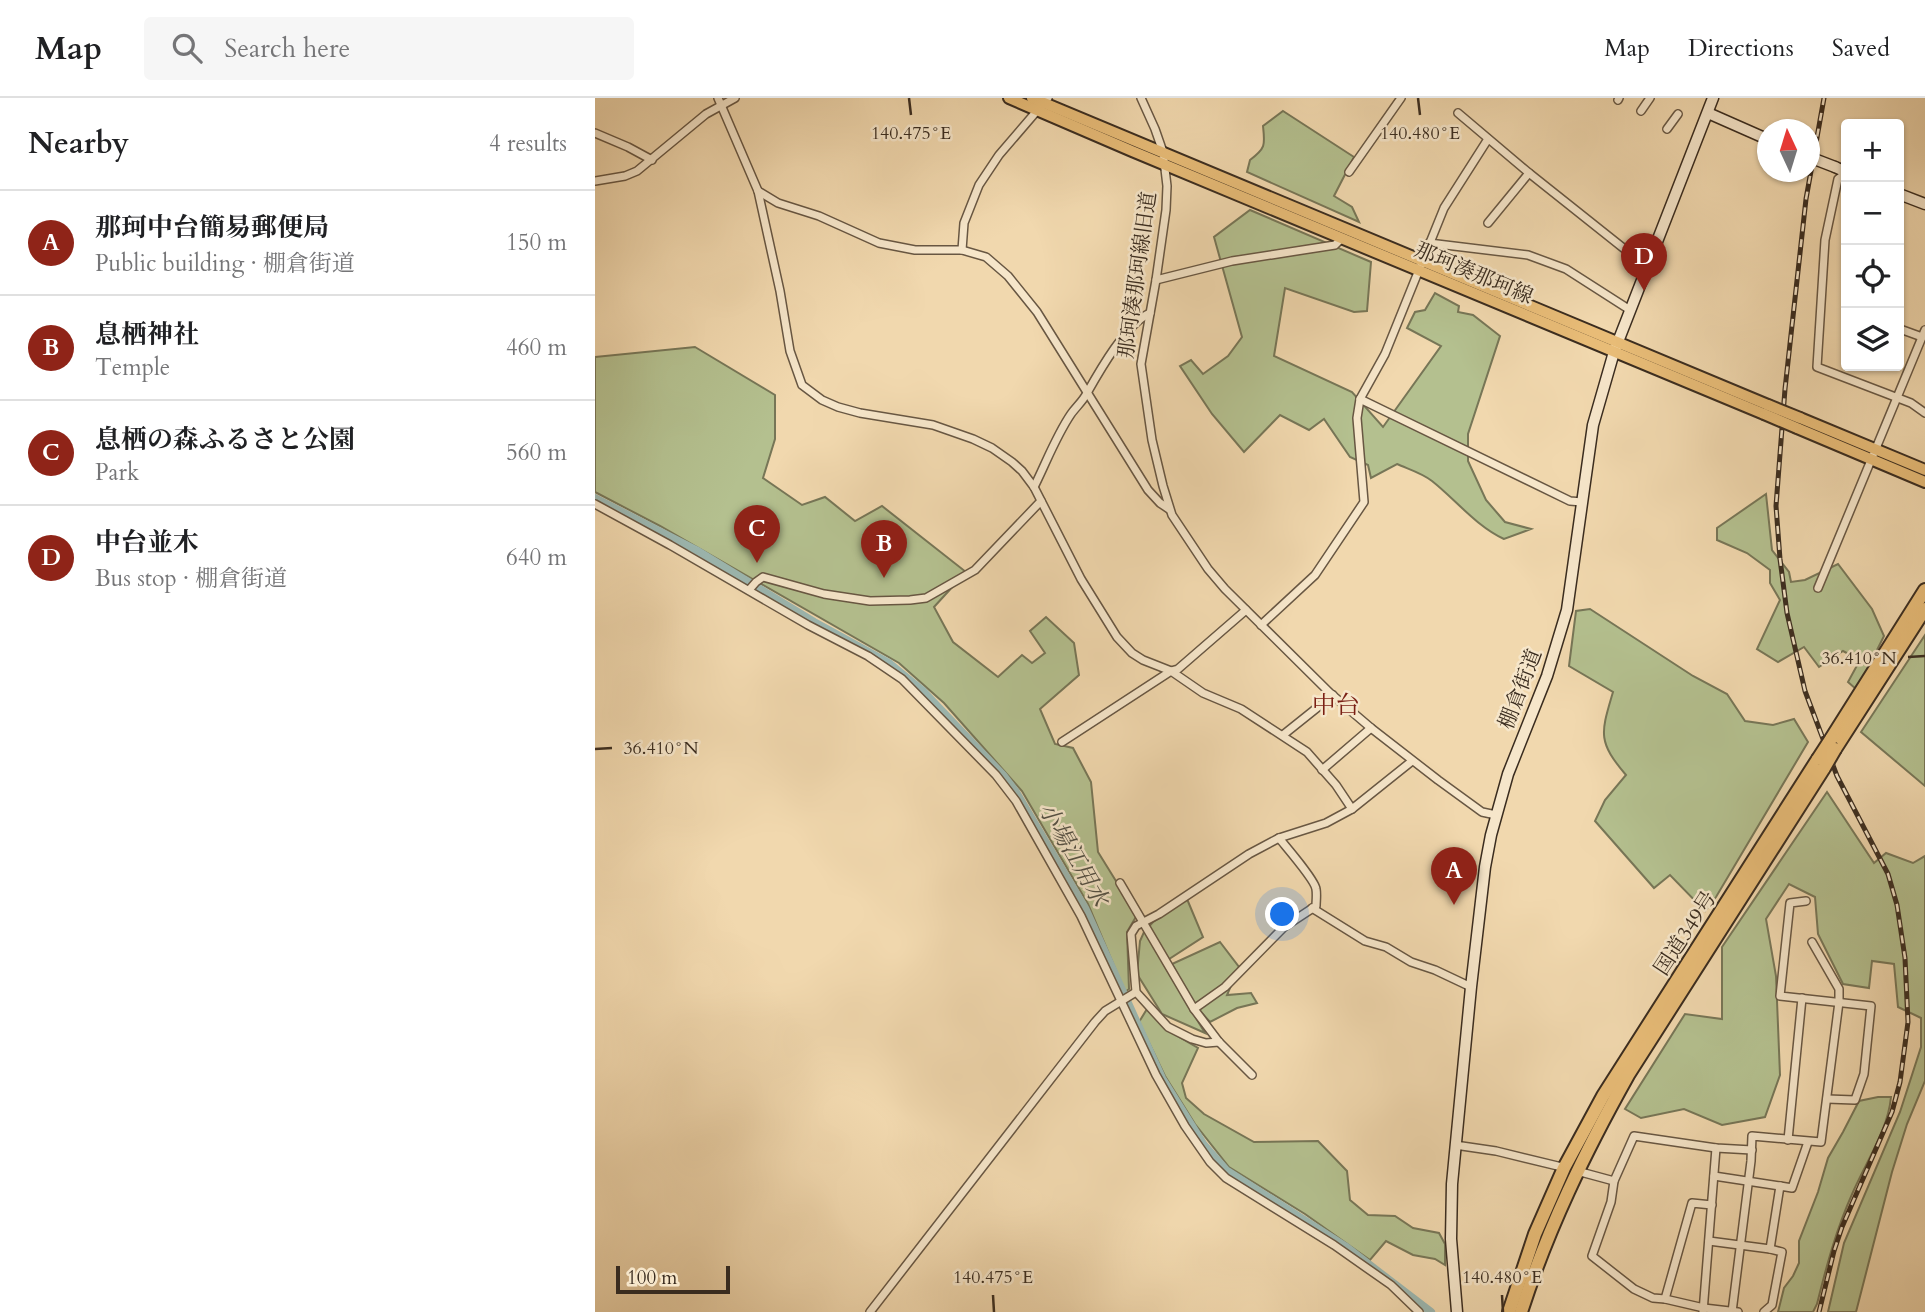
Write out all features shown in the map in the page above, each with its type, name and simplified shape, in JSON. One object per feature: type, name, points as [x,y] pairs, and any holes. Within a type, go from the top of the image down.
[{"type":"highway","name":"国道349号","points":[[1509,1312],[1535,1234],[1571,1169],[1591,1141],[1628,1075],[1821,764],[1925,590]]},
{"type":"highway","name":"国道349号","points":[[1833,744],[1925,609]]},
{"type":"highway","name":"国道349号","points":[[1521,1312],[1571,1169]]},
{"type":"main road","name":"那珂湊那珂線","points":[[1009,98],[1043,104],[1163,152],[1420,266],[1872,454],[1925,482]]},
{"type":"main road","name":"那珂湊那珂線","points":[[1032,98],[1165,164],[1342,238],[1420,266]]},
{"type":"main road","name":"那珂湊那珂線","points":[[1872,454],[1925,470]]},
{"type":"street","points":[[595,181],[632,174],[720,101],[735,98]]},
{"type":"street","name":"那珂湊那珂線旧道","points":[[1141,98],[1155,129],[1165,164],[1166,210],[1141,364],[1152,440],[1169,509],[1208,569],[1333,695],[1412,761],[1482,812],[1496,815]]},
{"type":"street","points":[[1349,172],[1401,98]]},
{"type":"street","points":[[1641,111],[1650,98]]},
{"type":"street","name":"棚倉街道","points":[[1457,1312],[1451,1213],[1455,1145],[1485,867],[1508,774],[1548,676],[1567,610],[1593,425],[1615,347],[1713,98]]},
{"type":"street","points":[[720,101],[758,191],[790,351],[802,385],[822,400],[838,407],[933,425],[973,439],[1012,462],[1034,486],[1081,579],[1117,637],[1132,653],[1171,671],[1203,693],[1241,709],[1307,752],[1336,785],[1352,809]]},
{"type":"street","points":[[962,250],[964,223],[979,185],[999,155],[1043,104]]},
{"type":"street","points":[[1458,113],[1529,173],[1647,265]]},
{"type":"street","points":[[1708,113],[1757,135]]},
{"type":"street","points":[[1667,129],[1678,114]]},
{"type":"street","points":[[595,133],[652,160]]},
{"type":"street","points":[[1261,625],[1315,575],[1364,502],[1357,418],[1360,400],[1385,354],[1444,208],[1488,139]]},
{"type":"street","points":[[1820,161],[1841,170]]},
{"type":"street","points":[[1488,223],[1529,173]]},
{"type":"street","points":[[1841,177],[1825,240],[1817,367],[1911,403],[1925,413]]},
{"type":"street","points":[[758,191],[778,203],[819,216],[879,243],[915,250],[962,250],[986,257],[1013,282],[1037,312],[1148,490],[1169,509]]},
{"type":"street","points":[[1904,196],[1925,204]]},
{"type":"street","points":[[1156,280],[1232,261],[1335,245],[1342,238]]},
{"type":"street","points":[[1429,243],[1528,256],[1566,269],[1630,310]]},
{"type":"street","points":[[1034,486],[1070,415],[1087,394],[1111,354],[1129,332],[1150,313]]},
{"type":"street","points":[[1818,587],[1924,333],[1904,330]]},
{"type":"street","points":[[1360,400],[1570,501],[1582,502]]},
{"type":"street","points":[[752,587],[763,578],[824,594],[870,601],[926,598],[975,570],[1041,501]]},
{"type":"street","points":[[595,504],[752,587],[808,625],[885,666],[902,678],[996,775],[1016,801],[1128,997],[1156,1075],[1185,1126],[1210,1162],[1226,1178],[1391,1285],[1419,1312]]},
{"type":"street","points":[[1062,742],[1178,669],[1246,610]]},
{"type":"street","points":[[1283,735],[1333,695]]},
{"type":"street","points":[[1322,770],[1371,728]]},
{"type":"street","points":[[1128,997],[1131,934],[1136,926],[1159,914],[1249,854],[1279,838],[1326,823],[1352,809],[1412,761]]},
{"type":"street","points":[[1194,1009],[1225,987],[1285,927],[1316,906],[1317,889],[1311,877],[1279,838]]},
{"type":"street","points":[[1120,883],[1194,1009],[1219,1042],[1252,1076]]},
{"type":"street","points":[[1806,901],[1790,903],[1780,996],[1871,1006],[1864,1074],[1855,1100],[1827,1099]]},
{"type":"street","points":[[1312,908],[1365,941],[1385,947],[1411,962],[1436,970],[1471,987]]},
{"type":"street","points":[[1732,1312],[1749,1181],[1752,1136],[1821,1142],[1839,989],[1812,942]]},
{"type":"street","points":[[1128,997],[1168,1027],[1192,1039],[1206,1043],[1219,1042]]},
{"type":"street","points":[[870,1312],[1095,1023],[1105,1011],[1128,997]]},
{"type":"street","points":[[1788,1140],[1802,998]]},
{"type":"street","points":[[1738,1312],[1703,1310],[1653,1298],[1634,1289],[1592,1256],[1611,1202],[1614,1181],[1634,1136],[1716,1148],[1752,1150]]},
{"type":"street","points":[[1714,1176],[1792,1188],[1808,1142]]},
{"type":"street","points":[[1455,1145],[1496,1151],[1614,1181]]},
{"type":"street","points":[[1703,1310],[1716,1148]]},
{"type":"street","points":[[1770,1249],[1780,1186]]},
{"type":"street","points":[[1665,1299],[1692,1203],[1712,1205]]},
{"type":"street","points":[[1709,1241],[1782,1252],[1772,1305],[1765,1312]]},
{"type":"green space","points":[[1283,111],[1354,157],[1334,196],[1352,207],[1359,222],[1247,172],[1250,160],[1263,146],[1263,126]]},
{"type":"green space","points":[[1250,210],[1371,262],[1367,311],[1354,312],[1285,288],[1274,356],[1352,392],[1383,427],[1441,346],[1407,328],[1415,312],[1425,310],[1435,293],[1459,306],[1458,312],[1473,315],[1500,336],[1468,434],[1468,461],[1486,500],[1505,522],[1531,529],[1504,539],[1475,520],[1428,478],[1397,464],[1371,478],[1368,465],[1350,457],[1324,419],[1309,430],[1280,415],[1244,452],[1212,414],[1180,366],[1191,360],[1203,374],[1228,356],[1242,337],[1214,237]]},
{"type":"green space","points":[[695,347],[775,395],[775,439],[763,478],[802,505],[825,497],[855,521],[882,506],[966,572],[934,607],[953,642],[998,677],[1022,655],[1032,663],[1045,653],[1030,631],[1046,617],[1074,643],[1079,675],[1040,709],[1055,744],[1073,748],[1091,782],[1098,852],[1137,915],[1127,932],[1129,989],[1125,992],[1088,904],[1022,791],[944,703],[899,663],[660,526],[595,492],[595,357]]},
{"type":"green space","points":[[1766,494],[1772,550],[1789,572],[1791,582],[1805,580],[1838,564],[1872,609],[1884,636],[1857,690],[1848,682],[1860,660],[1843,651],[1819,667],[1804,647],[1778,662],[1757,649],[1780,600],[1770,583],[1770,570],[1747,553],[1717,540],[1717,528]]},
{"type":"green space","points":[[1590,609],[1693,676],[1727,694],[1745,721],[1773,725],[1794,719],[1808,742],[1716,897],[1705,911],[1670,875],[1654,888],[1595,821],[1605,800],[1626,775],[1610,753],[1604,736],[1613,692],[1569,666],[1576,611]]},
{"type":"green space","points":[[1925,635],[1925,786],[1861,732]]},
{"type":"green space","points":[[1827,792],[1874,863],[1886,853],[1913,863],[1925,856],[1925,1081],[1907,1124],[1892,1172],[1856,1312],[1828,1312],[1844,1243],[1900,1112],[1921,1047],[1921,1018],[1898,1007],[1894,964],[1872,961],[1869,988],[1843,984],[1818,934],[1815,897],[1789,884],[1766,919],[1776,976],[1780,1075],[1765,1117],[1722,1125],[1684,1109],[1641,1118],[1625,1109],[1685,1014],[1722,1019],[1722,947]]},
{"type":"green space","points":[[1187,899],[1203,937],[1163,963],[1205,1033],[1162,1014],[1137,974],[1140,941],[1144,932],[1153,922]]},
{"type":"green space","points":[[1220,942],[1239,967],[1227,995],[1251,993],[1257,1003],[1237,1008],[1210,1022],[1192,1002],[1172,964]]},
{"type":"green space","points":[[1147,1009],[1167,1030],[1198,1048],[1182,1083],[1186,1098],[1204,1114],[1254,1142],[1318,1141],[1347,1171],[1350,1200],[1368,1215],[1395,1216],[1413,1228],[1439,1233],[1445,1244],[1445,1265],[1435,1259],[1413,1255],[1386,1241],[1370,1260],[1305,1214],[1229,1167],[1195,1124],[1165,1076],[1139,1022]]},
{"type":"green space","points":[[1891,1097],[1886,1122],[1842,1220],[1817,1304],[1813,1312],[1778,1312],[1784,1288],[1799,1263],[1799,1241],[1828,1158],[1859,1101]]},
{"type":"waterway","name":"小場江用水","points":[[595,498],[696,550],[814,622],[889,663],[922,690],[1016,792],[1085,908],[1162,1078],[1204,1145],[1226,1170],[1345,1246],[1431,1312]]},
{"type":"railway","points":[[1819,1312],[1842,1227],[1892,1112],[1900,1082],[1908,1022],[1905,958],[1897,905],[1888,874],[1837,776],[1805,691],[1787,613],[1780,559],[1776,506],[1785,389],[1806,199],[1824,98]]},
{"type":"place","name":"中台並木","points":[[1644,291]]},
{"type":"place","name":"息栖の森ふるさと公園","points":[[757,563]]},
{"type":"place","name":"息栖神社","points":[[884,578]]},
{"type":"place","name":"那珂中台簡易郵便局","points":[[1454,905]]},
{"type":"district","name":"中台","points":[[1336,705]]}]
